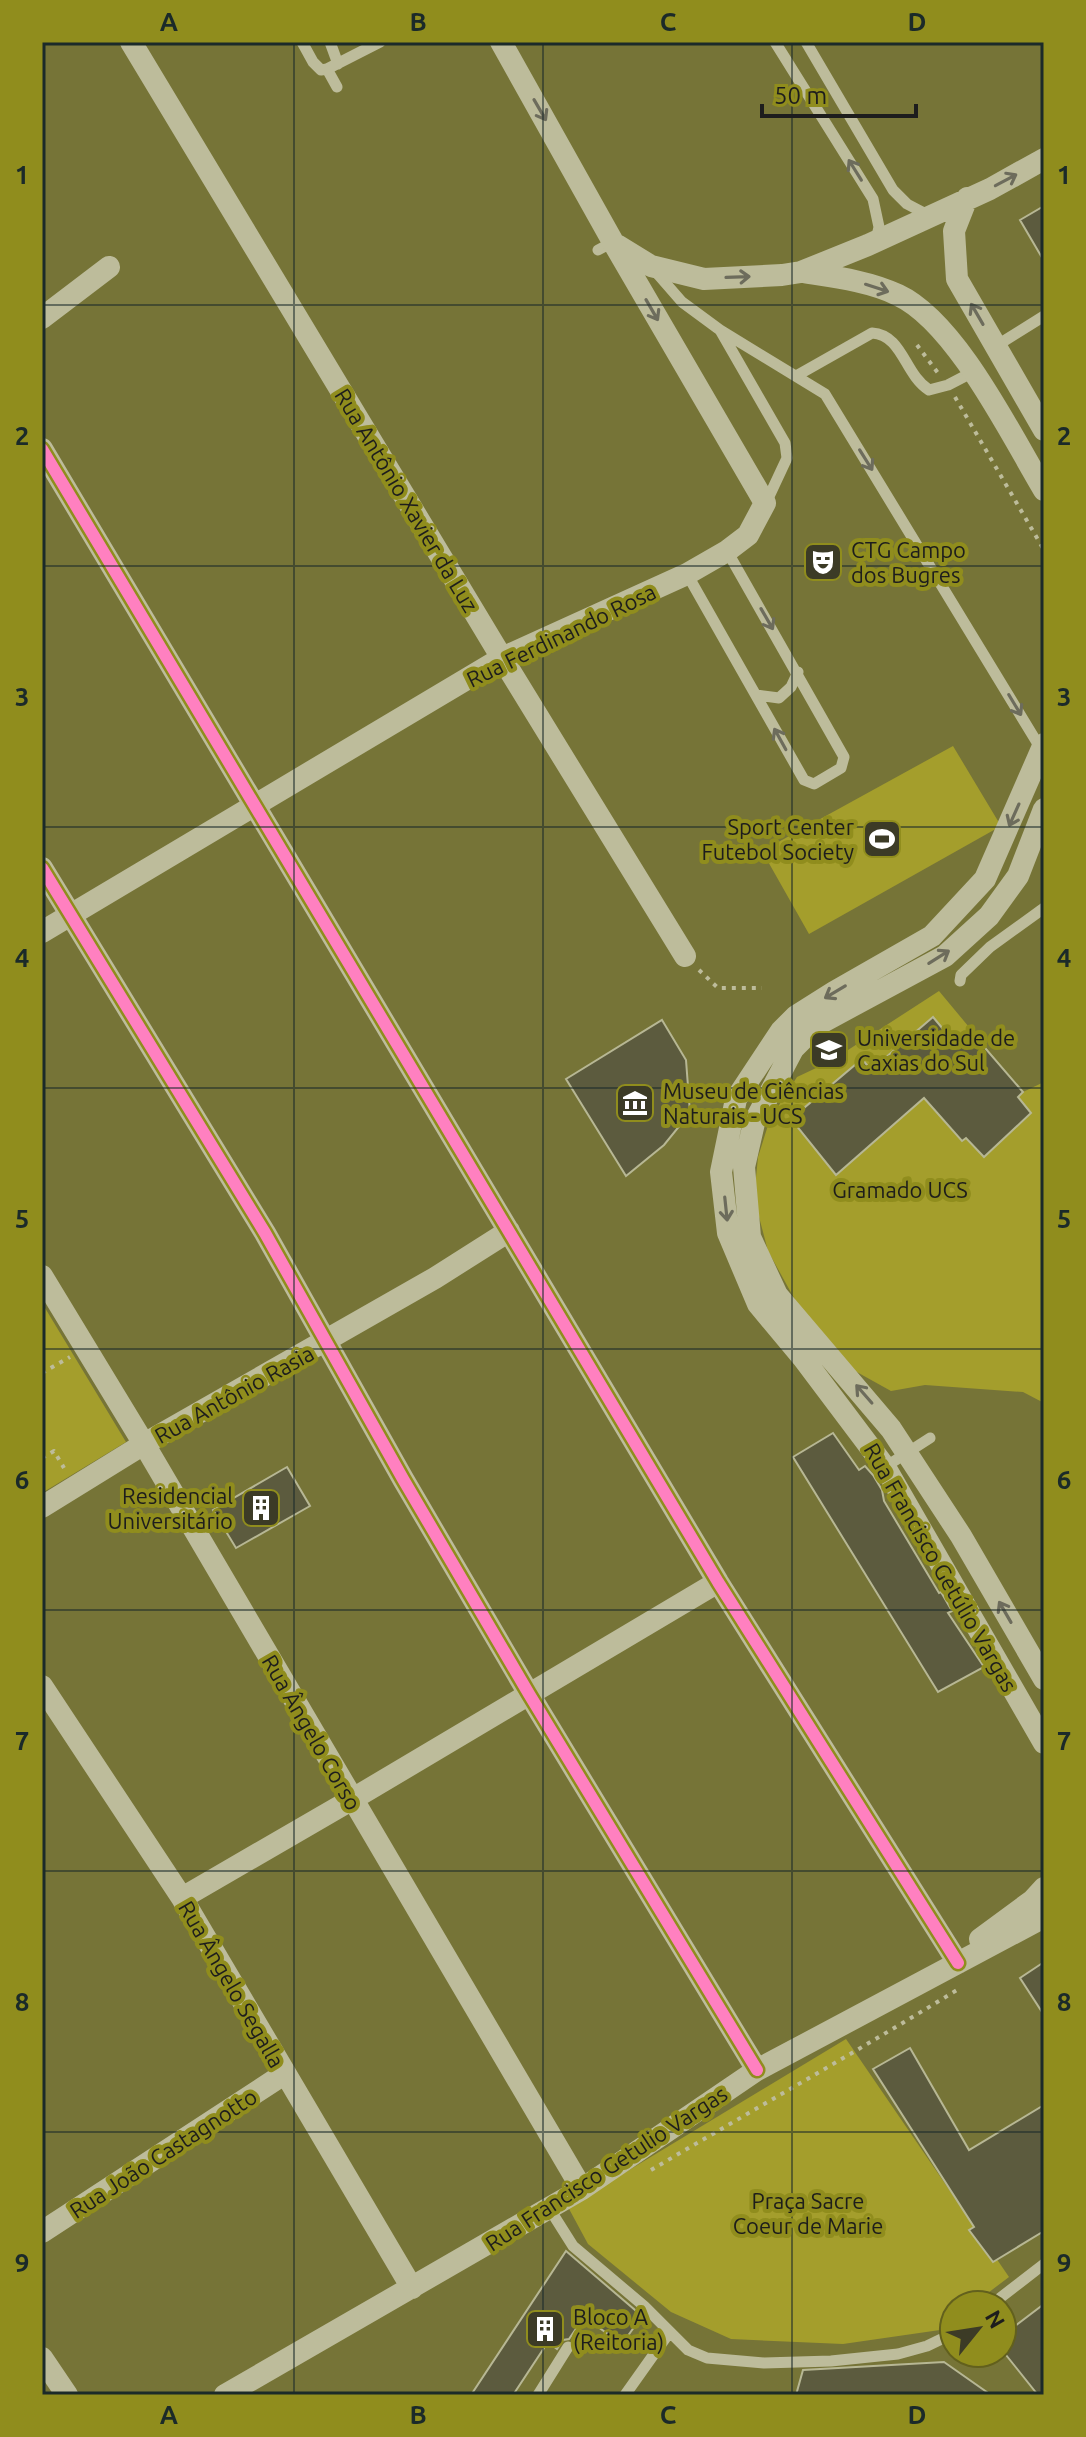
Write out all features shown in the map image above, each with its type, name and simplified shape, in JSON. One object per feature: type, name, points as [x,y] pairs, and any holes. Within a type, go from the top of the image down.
[{"type":"street","name":"Rua Antônio Xavier da Luz","points":[[131,42],[685,956]]},
{"type":"street","points":[[501,42],[606,246],[765,503]]},
{"type":"street","points":[[606,246],[651,266],[704,279],[801,272],[876,241],[1044,159]]},
{"type":"street","points":[[967,198],[954,231],[957,279],[1044,430]]},
{"type":"street","points":[[42,318],[109,267]]},
{"type":"street","points":[[801,272],[860,282],[899,295],[921,309],[948,334],[1044,490]]},
{"type":"street","points":[[42,449],[718,1582],[957,1968]]},
{"type":"street","name":"Rua Ferdinando Rosa","points":[[42,932],[502,658],[687,574],[727,551],[748,535],[765,503]]},
{"type":"street","name":"Rua Francisco Getúlio Vargas","points":[[1043,747],[985,879],[932,936],[834,992],[787,1024],[736,1099],[721,1172],[728,1233],[758,1304],[885,1467],[1044,1743]]},
{"type":"street","name":"Rua Francisco Getúlio Vargas","points":[[1044,809],[1018,876],[989,916],[945,956],[817,1025],[793,1049],[754,1123],[744,1167],[750,1237],[777,1295],[879,1412],[961,1536],[1044,1679]]},
{"type":"street","points":[[42,868],[265,1233],[529,1694],[757,2070]]},
{"type":"street","points":[[985,879],[984,903],[989,916]]},
{"type":"street","name":"Rua Antônio Rasia","points":[[42,1507],[144,1444],[435,1278],[509,1231]]},
{"type":"street","name":"Rua Ângelo Corso","points":[[42,1276],[582,2189]]},
{"type":"street","points":[[182,1898],[718,1582]]},
{"type":"street","name":"Rua Ângelo Segalla","points":[[42,1686],[182,1898],[412,2288]]},
{"type":"street","name":"Rua Francisco Getulio Vargas","points":[[957,1968],[1044,1888]]},
{"type":"street","name":"Rua Francisco Getulio Vargas","points":[[225,2395],[582,2189],[757,2070],[957,1968],[1044,1917]]},
{"type":"street","name":"Rua João Castagnotto","points":[[42,2232],[284,2074]]},
{"type":"street","points":[[42,2358],[67,2395]]},
{"type":"lane","points":[[302,42],[321,70],[380,42]]},
{"type":"lane","points":[[330,42],[337,87]]},
{"type":"lane","points":[[775,42],[873,199],[879,227],[876,241]]},
{"type":"lane","points":[[806,42],[893,190],[907,204],[929,216]]},
{"type":"lane","points":[[651,266],[682,302],[720,330],[825,394],[1043,747]]},
{"type":"lane","points":[[996,346],[1044,316]]},
{"type":"lane","points":[[720,330],[785,443],[787,458],[765,503]]},
{"type":"lane","points":[[796,376],[872,333],[883,334],[893,341],[916,382],[929,390],[948,385],[973,372]]},
{"type":"lane","points":[[687,574],[804,780],[814,784],[841,768],[844,757],[727,551]]},
{"type":"lane","points":[[756,695],[779,698],[791,687],[798,672]]},
{"type":"lane","points":[[960,981],[961,975],[1044,908]]},
{"type":"lane","points":[[989,916],[1005,937]]},
{"type":"lane","points":[[885,1467],[930,1438]]},
{"type":"lane","points":[[549,2208],[573,2246],[644,2306],[688,2350],[707,2358],[764,2363],[831,2361],[898,2354],[938,2341]]},
{"type":"lane","points":[[1012,2289],[1044,2264]]},
{"type":"lane","points":[[625,2395],[669,2333]]},
{"type":"lane","points":[[538,2395],[568,2347]]},
{"type":"path","points":[[988,458],[1044,550]]},
{"type":"path","points":[[685,956],[718,988],[762,988]]},
{"type":"path","points":[[42,1373],[86,1348]]},
{"type":"path","points":[[42,1458],[54,1451],[74,1485]]},
{"type":"path","points":[[651,2170],[822,2069],[855,2053],[957,1968]]},
{"type":"green space","name":"Sport Center Futebol Society","points":[[953,746],[1001,826],[809,934],[762,851]]},
{"type":"green space","name":"Gramado UCS","points":[[939,991],[1023,1092],[1044,1082],[1044,1403],[1023,1392],[925,1385],[891,1391],[855,1371],[799,1307],[768,1251],[754,1198],[758,1157],[770,1119],[797,1077],[831,1061]]},
{"type":"green space","points":[[42,1303],[126,1442],[42,1493]]},
{"type":"green space","name":"Praça Sacre Coeur de Marie","points":[[846,2039],[1009,2277],[993,2289],[938,2289],[938,2330],[843,2344],[731,2339],[671,2312],[588,2244],[568,2207]]},
{"type":"building","points":[[1044,206],[1044,261],[1020,220]]},
{"type":"building","points":[[933,1017],[958,1047],[973,1034],[1023,1092],[1018,1097],[1031,1113],[984,1157],[966,1138],[962,1141],[924,1098],[836,1175],[791,1119],[862,1059],[871,1070]]},
{"type":"building","name":"Museu de Ciências Naturais - UCS","points":[[662,1020],[686,1060],[690,1113],[664,1145],[626,1176],[566,1079]]},
{"type":"building","points":[[833,1433],[859,1470],[865,1466],[873,1475],[882,1490],[884,1501],[952,1611],[948,1613],[984,1667],[938,1692],[793,1457]]},
{"type":"building","name":"Residencial Universitário","points":[[287,1467],[310,1506],[236,1548],[213,1510]]},
{"type":"building","points":[[1044,1962],[1044,2015],[1020,1978]]},
{"type":"building","points":[[910,2048],[969,2150],[1044,2105],[1044,2231],[993,2262],[969,2230],[974,2227],[873,2069]]},
{"type":"building","name":"Bloco A (Reitoria)","points":[[566,2251],[642,2316],[622,2344],[584,2317],[569,2339],[563,2340],[557,2349],[548,2342],[513,2395],[471,2395]]},
{"type":"building","points":[[1044,2304],[1044,2395],[1038,2395],[1017,2369],[1018,2324]]},
{"type":"building","points":[[938,2362],[938,2369],[954,2369],[991,2395],[796,2395],[803,2370]]},
{"type":"cycle path","points":[[42,449],[718,1582],[958,1963]]},
{"type":"cycle path","points":[[42,868],[265,1233],[403,1479],[529,1694],[757,2070]]},
{"type":"place","name":"CTG Campo dos Bugres","points":[[823,562]]},
{"type":"place","name":"Sport Center Futebol Society","points":[[882,839]]},
{"type":"place","name":"Universidade de Caxias do Sul","points":[[829,1050]]},
{"type":"place","name":"Museu de Ciências Naturais - UCS","points":[[635,1103]]},
{"type":"place","name":"Residencial Universitário","points":[[261,1508]]},
{"type":"place","name":"Bloco A (Reitoria)","points":[[545,2329]]}]
